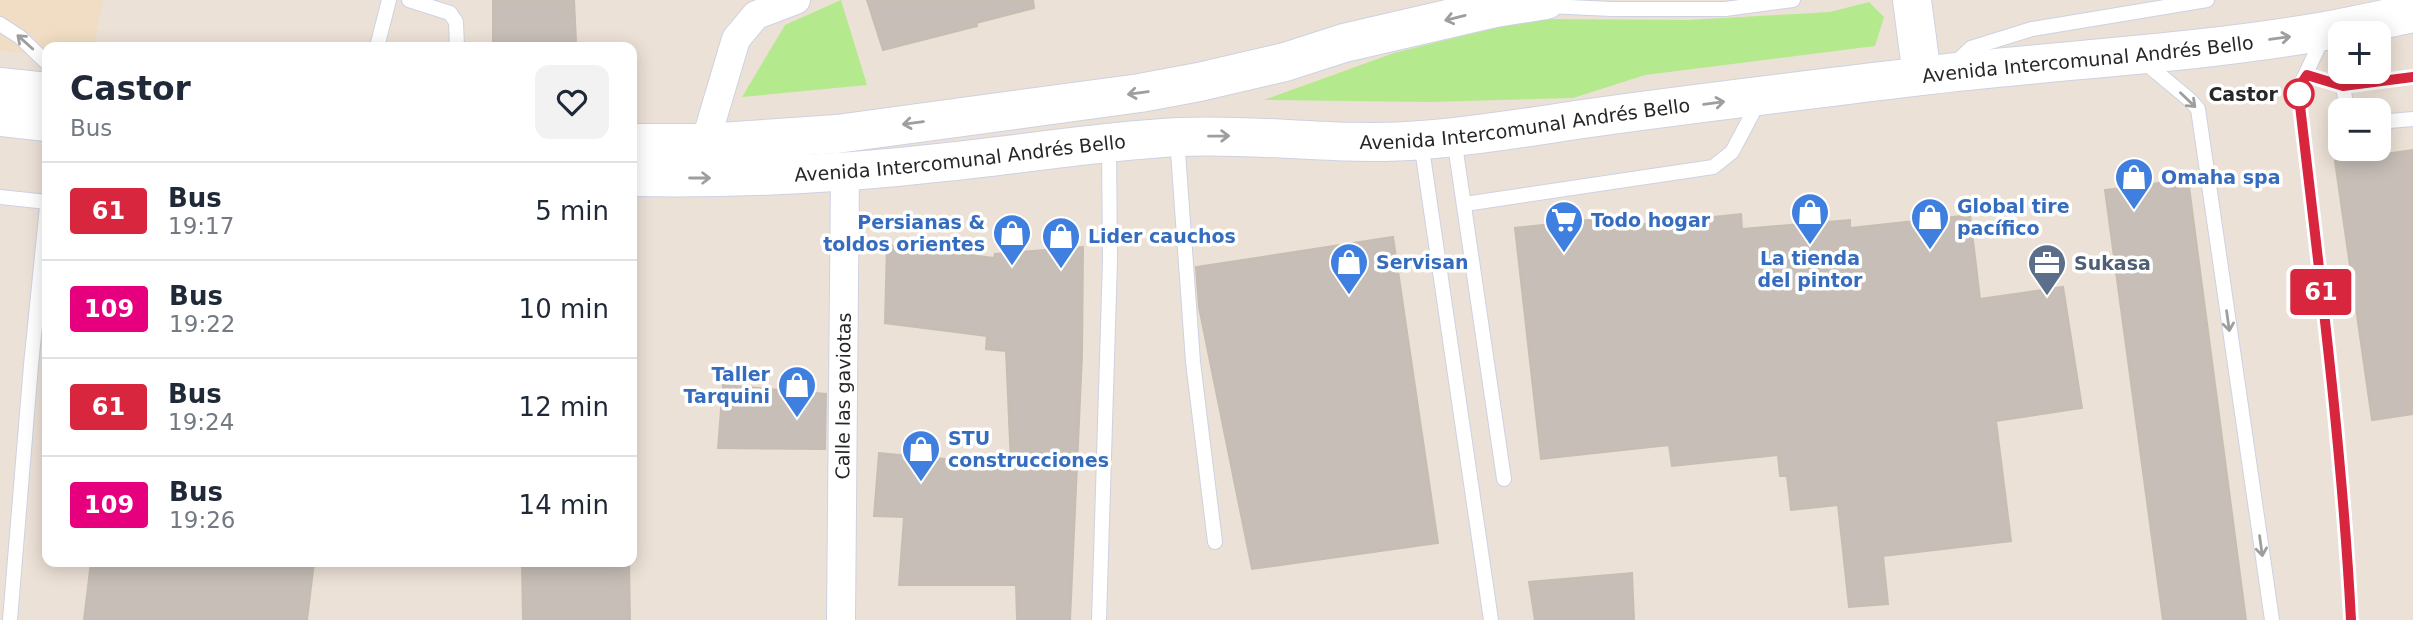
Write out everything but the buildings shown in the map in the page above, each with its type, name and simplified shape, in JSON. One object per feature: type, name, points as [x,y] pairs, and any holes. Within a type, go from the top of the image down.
[{"type":"main road","points":[[1913,0],[1932,75]]},
{"type":"main road","name":"Avenida Intercomunal Andrés Bello","points":[[637,143],[705,143],[837,134],[1152,91],[1285,62],[1344,43],[1532,2]]},
{"type":"main road","name":"Avenida Intercomunal Andrés Bello","points":[[637,177],[740,178],[845,172],[1177,137],[1243,136],[1355,142],[1480,135],[1584,119],[1932,75],[2137,55],[2326,31],[2413,13]]},
{"type":"main road","points":[[0,87],[42,91]]},
{"type":"main road","points":[[0,117],[42,121]]},
{"type":"street","points":[[705,143],[736,39],[756,15],[796,0]]},
{"type":"street","name":"Calle las gaviotas","points":[[841,620],[845,172]]},
{"type":"lane","points":[[378,42],[389,0]]},
{"type":"lane","points":[[409,0],[450,13],[456,22],[457,42]]},
{"type":"lane","points":[[1532,2],[1612,9],[1725,9],[1793,0]]},
{"type":"lane","points":[[1932,75],[1971,48],[2032,29],[2207,0]]},
{"type":"lane","points":[[0,24],[20,37],[42,58]]},
{"type":"lane","points":[[2326,31],[2301,84],[2299,97],[2319,271],[2351,620]]},
{"type":"lane","points":[[2137,55],[2198,109],[2272,620]]},
{"type":"lane","points":[[2307,75],[2343,86],[2413,77]]},
{"type":"lane","points":[[2343,86],[2345,98]]},
{"type":"lane","points":[[1465,204],[1713,167],[1732,152],[1762,97]]},
{"type":"lane","points":[[2391,121],[2413,119]]},
{"type":"lane","points":[[1177,137],[1193,362],[1215,542]]},
{"type":"lane","points":[[1437,138],[1465,204],[1504,479]]},
{"type":"lane","points":[[1437,138],[1491,620]]},
{"type":"lane","points":[[1099,620],[1110,260],[1109,143]]},
{"type":"lane","points":[[0,197],[42,201]]},
{"type":"lane","points":[[10,620],[29,378],[42,254]]},
{"type":"shaded area","points":[[0,0],[103,0],[95,42],[42,42],[42,56],[0,50]]},
{"type":"green space","points":[[841,0],[867,85],[742,97],[785,25]]},
{"type":"green space","points":[[1869,2],[1884,17],[1875,46],[1645,75],[1573,98],[1430,102],[1264,100],[1394,53],[1531,19],[1689,20],[1830,12]]},
{"type":"bus line","name":"61","points":[[2351,620],[2319,271],[2299,97],[2301,84],[2307,75],[2343,86],[2413,77]]},
{"type":"place","name":"Castor","points":[[2299,94]]},
{"type":"place","name":"Omaha spa","points":[[2134,211]]},
{"type":"place","name":"La tienda del pintor","points":[[1810,246]]},
{"type":"place","name":"Global tire pacífico","points":[[1930,251]]},
{"type":"place","name":"Todo hogar","points":[[1564,254]]},
{"type":"place","name":"Persianas & toldos orientes","points":[[1012,267]]},
{"type":"place","name":"Lider cauchos","points":[[1061,270]]},
{"type":"place","name":"Servisan","points":[[1349,296]]},
{"type":"place","name":"Sukasa","points":[[2047,297]]},
{"type":"place","name":"Taller Tarquini","points":[[797,419]]},
{"type":"place","name":"STU construcciones","points":[[921,483]]}]
